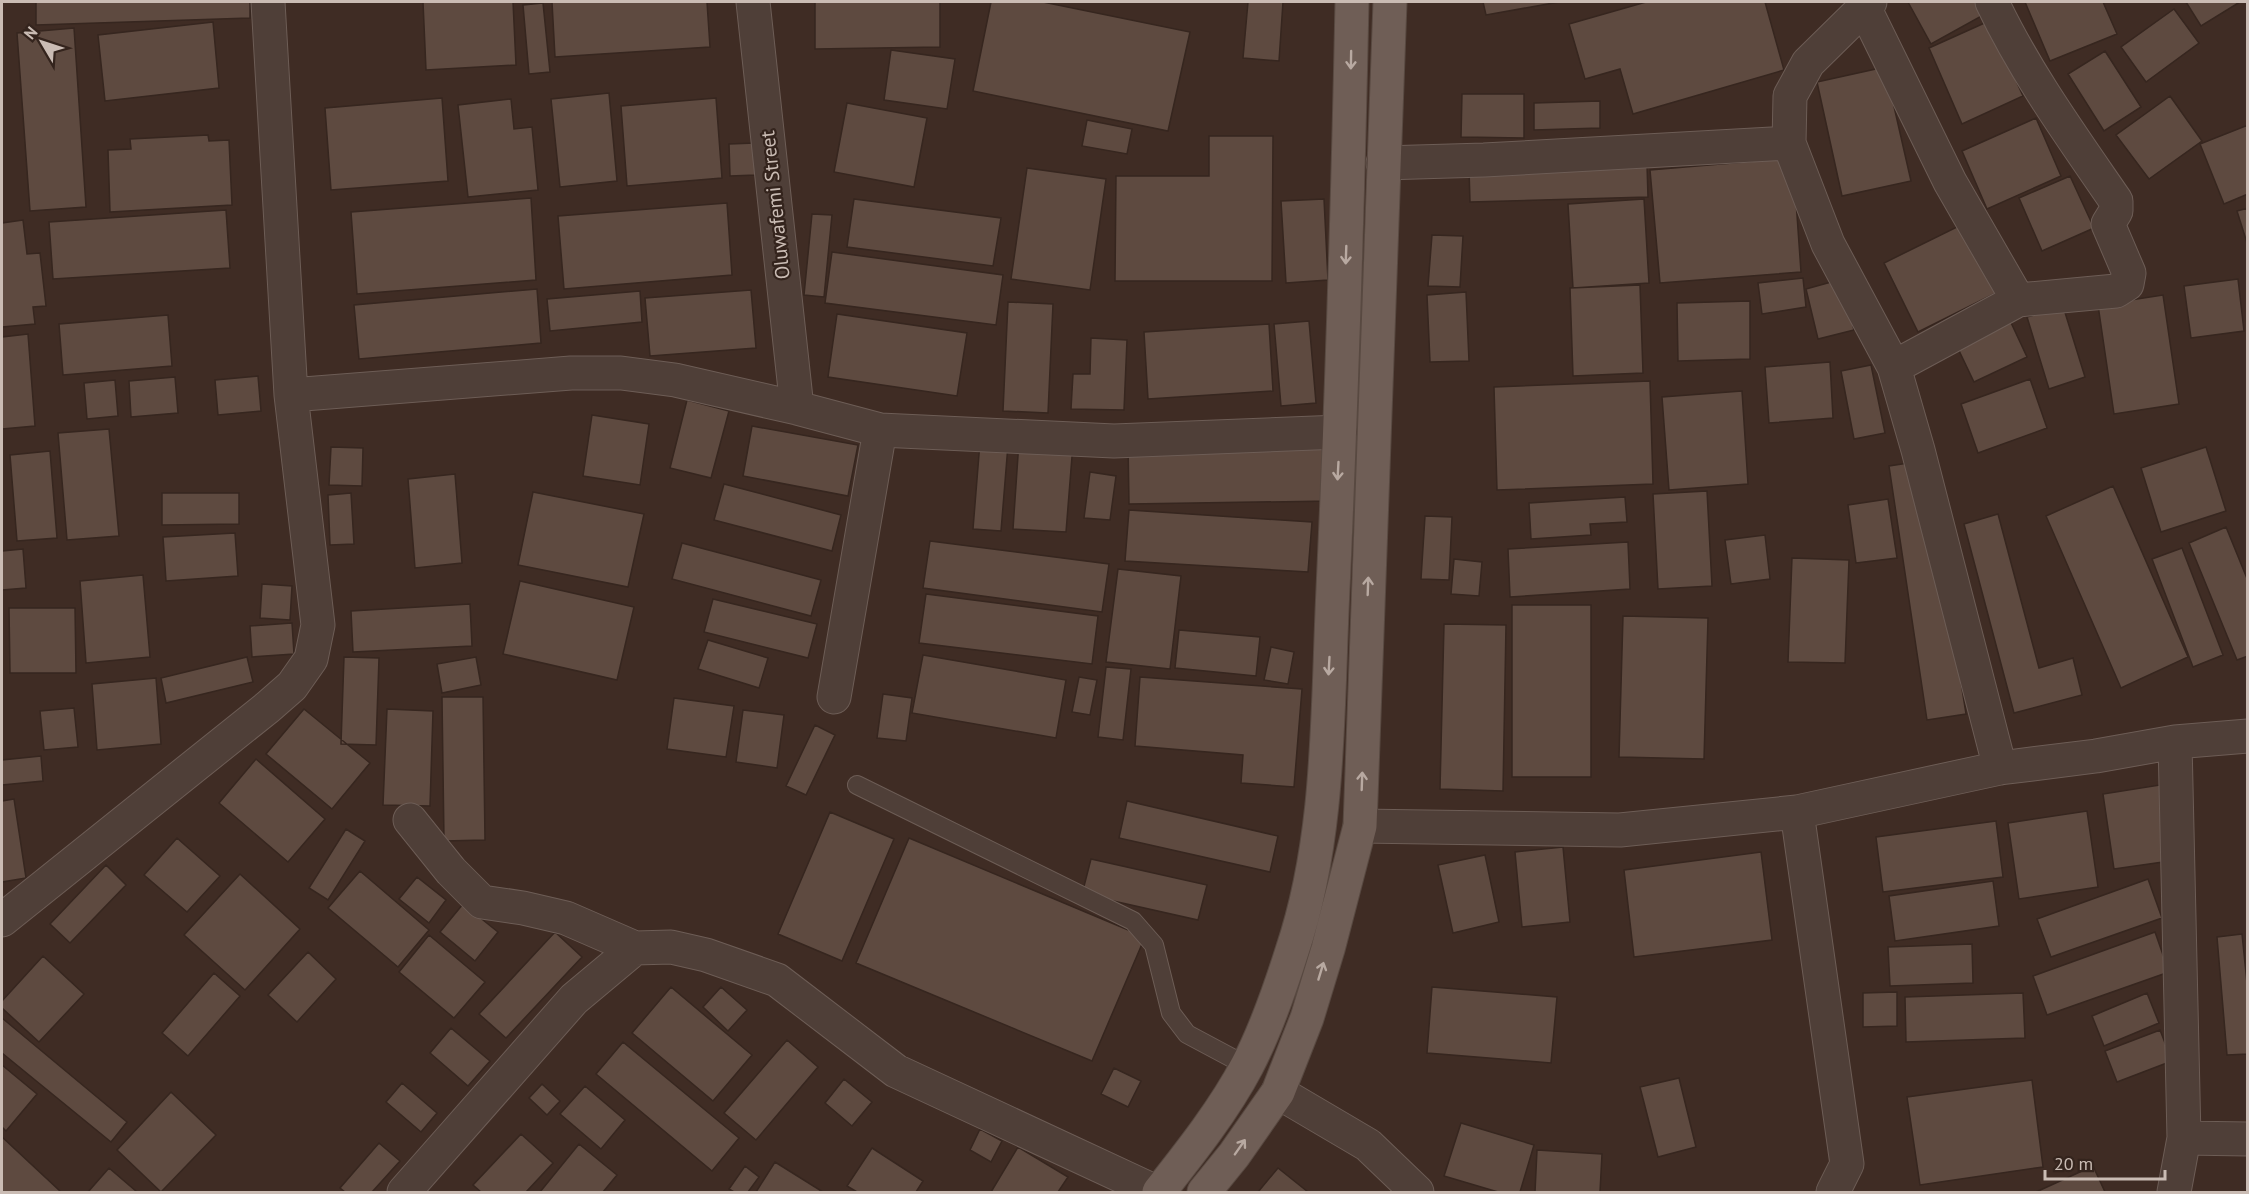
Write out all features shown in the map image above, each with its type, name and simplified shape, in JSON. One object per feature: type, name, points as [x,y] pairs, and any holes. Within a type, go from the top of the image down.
[{"type":"main road","points":[[1157,1192],[1197,1145],[1247,1066],[1270,1013],[1293,949],[1315,867],[1323,799],[1340,432],[1352,2]]},
{"type":"main road","points":[[1204,1192],[1234,1155],[1278,1092],[1307,1018],[1328,949],[1360,826],[1390,2]]},
{"type":"street","points":[[2,920],[268,707],[292,686],[311,659],[318,625],[291,395],[268,2]]},
{"type":"street","name":"Oluwafemi Street","points":[[753,2],[797,408]]},
{"type":"street","points":[[1893,367],[2018,300],[2116,291],[2127,284],[2129,273],[2108,224],[2116,211],[2116,201],[2005,29],[1992,2]]},
{"type":"street","points":[[2000,768],[1918,450],[1893,367],[1828,244],[1789,143],[1790,96],[1808,63],[1867,4],[1950,182],[2018,300]]},
{"type":"street","points":[[1383,163],[1484,160],[1789,143]]},
{"type":"street","points":[[291,395],[571,373],[621,373],[675,380],[880,430],[1114,441],[1340,432]]},
{"type":"street","points":[[834,697],[880,430]]},
{"type":"street","points":[[1360,826],[1620,830],[1797,812],[2000,768],[2096,756],[2175,742],[2247,736]]},
{"type":"street","points":[[2174,1192],[2184,1138],[2175,742]]},
{"type":"street","points":[[1797,812],[1847,1164],[1833,1192]]},
{"type":"street","points":[[410,820],[451,871],[482,902],[566,918],[635,948],[671,947],[706,955],[777,980],[896,1071],[1157,1192]]},
{"type":"street","points":[[404,1192],[574,999],[635,948]]},
{"type":"street","points":[[1278,1092],[1368,1145],[1417,1192]]},
{"type":"street","points":[[2184,1138],[2247,1139]]},
{"type":"lane","points":[[858,785],[1133,921],[1154,945],[1171,1013],[1187,1034],[1247,1066]]},
{"type":"building","points":[[36,2],[250,2],[250,18],[36,25]]},
{"type":"building","points":[[423,2],[513,2],[516,65],[426,70]]},
{"type":"building","points":[[552,2],[707,2],[710,47],[555,57]]},
{"type":"building","points":[[815,2],[940,2],[940,47],[815,49]]},
{"type":"building","points":[[991,2],[1043,2],[1190,32],[1168,131],[973,91]]},
{"type":"building","points":[[1248,2],[1283,2],[1279,61],[1243,58]]},
{"type":"building","points":[[1483,2],[1559,2],[1486,15]]},
{"type":"building","points":[[1646,2],[1765,2],[1784,70],[1633,114],[1620,69],[1585,79],[1569,24]]},
{"type":"building","points":[[1908,2],[1981,2],[1987,13],[1931,44]]},
{"type":"building","points":[[2025,2],[2103,2],[2117,34],[2050,61]]},
{"type":"building","points":[[2186,2],[2240,2],[2201,26]]},
{"type":"building","points":[[543,3],[550,72],[529,74],[523,5]]},
{"type":"building","points":[[2174,9],[2199,43],[2146,82],[2121,47]]},
{"type":"building","points":[[1989,21],[2023,96],[1962,124],[1929,48]]},
{"type":"building","points":[[213,22],[219,88],[105,101],[98,35]]},
{"type":"building","points":[[74,28],[86,207],[30,211],[17,33]]},
{"type":"building","points":[[891,50],[955,59],[947,109],[884,100]]},
{"type":"building","points":[[2105,51],[2141,107],[2104,131],[2068,74]]},
{"type":"building","points":[[1885,67],[1911,181],[1842,196],[1817,82]]},
{"type":"building","points":[[609,93],[617,181],[560,187],[551,99]]},
{"type":"building","points":[[1462,94],[1524,94],[1524,138],[1461,137]]},
{"type":"building","points":[[2170,96],[2202,141],[2149,179],[2116,135]]},
{"type":"building","points":[[442,98],[448,181],[331,190],[325,108]]},
{"type":"building","points":[[716,98],[722,178],[627,186],[621,106]]},
{"type":"building","points":[[511,99],[514,129],[532,127],[538,190],[468,197],[458,105]]},
{"type":"building","points":[[1600,101],[1600,128],[1534,130],[1534,103]]},
{"type":"building","points":[[847,103],[927,118],[914,187],[834,172]]},
{"type":"building","points":[[2036,118],[2061,176],[1987,209],[1962,151]]},
{"type":"building","points":[[1087,120],[1132,129],[1127,154],[1082,146]]},
{"type":"building","points":[[2248,125],[2248,194],[2224,204],[2200,144]]},
{"type":"building","points":[[208,135],[209,141],[229,140],[232,205],[110,212],[108,150],[131,149],[130,139]]},
{"type":"building","points":[[1209,136],[1273,136],[1272,281],[1115,281],[1116,176],[1209,176]]},
{"type":"building","points":[[755,143],[756,175],[730,176],[729,144]]},
{"type":"building","points":[[1793,158],[1801,272],[1660,283],[1650,170]]},
{"type":"building","points":[[1647,165],[1648,197],[1470,202],[1469,169]]},
{"type":"building","points":[[1027,168],[1106,179],[1090,290],[1011,279]]},
{"type":"building","points":[[2070,176],[2094,228],[2042,251],[2019,198]]},
{"type":"building","points":[[531,198],[536,280],[357,294],[351,212]]},
{"type":"building","points":[[854,199],[1001,218],[993,266],[847,247]]},
{"type":"building","points":[[1324,199],[1328,280],[1286,283],[1281,201]]},
{"type":"building","points":[[1644,199],[1649,283],[1573,288],[1568,204]]},
{"type":"building","points":[[727,203],[732,275],[564,289],[558,216]]},
{"type":"building","points":[[2248,208],[2248,246],[2237,211]]},
{"type":"building","points":[[226,210],[230,268],[53,279],[49,222]]},
{"type":"building","points":[[812,214],[832,215],[824,297],[804,295]]},
{"type":"building","points":[[23,220],[27,254],[40,253],[46,306],[33,307],[35,324],[2,327],[2,223]]},
{"type":"building","points":[[1963,224],[1996,293],[1918,332],[1884,263]]},
{"type":"building","points":[[1432,235],[1463,236],[1460,287],[1428,286]]},
{"type":"building","points":[[832,252],[1003,275],[996,325],[825,303]]},
{"type":"building","points":[[1803,278],[1806,307],[1762,314],[1758,283]]},
{"type":"building","points":[[1842,279],[1854,330],[1818,339],[1806,289]]},
{"type":"building","points":[[2238,279],[2244,331],[2191,338],[2184,286]]},
{"type":"building","points":[[1640,285],[1643,373],[1573,376],[1570,288]]},
{"type":"building","points":[[537,289],[541,343],[359,359],[354,305]]},
{"type":"building","points":[[751,290],[756,348],[650,356],[645,298]]},
{"type":"building","points":[[640,291],[642,322],[550,331],[547,299]]},
{"type":"building","points":[[1466,292],[1469,361],[1430,362],[1427,295]]},
{"type":"building","points":[[2163,295],[2179,404],[2114,414],[2098,305]]},
{"type":"building","points":[[1750,301],[1750,359],[1678,361],[1677,303]]},
{"type":"building","points":[[1008,302],[1053,304],[1048,413],[1003,411]]},
{"type":"building","points":[[2063,306],[2085,377],[2049,389],[2027,317]]},
{"type":"building","points":[[2006,312],[2027,357],[1974,382],[1953,338]]},
{"type":"building","points":[[837,314],[967,333],[957,396],[828,377]]},
{"type":"building","points":[[168,315],[172,366],[63,375],[59,324]]},
{"type":"building","points":[[1309,321],[1316,403],[1281,406],[1274,324]]},
{"type":"building","points":[[1269,324],[1273,391],[1148,399],[1144,332]]},
{"type":"building","points":[[28,334],[35,426],[2,429],[2,337]]},
{"type":"building","points":[[1091,338],[1127,340],[1124,410],[1071,409],[1073,374],[1090,374]]},
{"type":"building","points":[[1830,362],[1833,418],[1769,423],[1765,367]]},
{"type":"building","points":[[1871,365],[1885,433],[1854,439],[1841,371]]},
{"type":"building","points":[[258,376],[261,411],[218,415],[215,380]]},
{"type":"building","points":[[175,377],[178,413],[131,417],[129,381]]},
{"type":"building","points":[[2030,379],[2047,428],[1978,453],[1961,404]]},
{"type":"building","points":[[115,380],[118,416],[87,419],[84,383]]},
{"type":"building","points":[[1650,381],[1653,484],[1497,490],[1494,387]]},
{"type":"building","points":[[1742,391],[1748,484],[1669,490],[1662,397]]},
{"type":"building","points":[[687,400],[729,411],[711,478],[670,468]]},
{"type":"building","points":[[592,415],[649,424],[640,485],[583,476]]},
{"type":"building","points":[[752,426],[858,445],[848,496],[743,476]]},
{"type":"building","points":[[109,429],[119,536],[67,540],[58,433]]},
{"type":"building","points":[[1329,439],[1330,501],[1129,504],[1128,442]]},
{"type":"building","points":[[1019,441],[1073,444],[1066,532],[1013,529]]},
{"type":"building","points":[[980,442],[1008,445],[1001,531],[973,529]]},
{"type":"building","points":[[331,447],[363,448],[362,486],[329,485]]},
{"type":"building","points":[[2206,447],[2226,511],[2161,532],[2141,468]]},
{"type":"building","points":[[50,451],[57,538],[17,541],[10,455]]},
{"type":"building","points":[[1915,462],[1941,555],[1966,714],[1927,720],[1889,466]]},
{"type":"building","points":[[1090,472],[1116,476],[1110,520],[1084,518]]},
{"type":"building","points":[[455,474],[462,563],[415,568],[408,479]]},
{"type":"building","points":[[724,484],[841,515],[832,551],[714,520]]},
{"type":"building","points":[[2113,486],[2188,657],[2121,688],[2046,516]]},
{"type":"building","points":[[1707,491],[1712,586],[1658,589],[1653,494]]},
{"type":"building","points":[[533,492],[644,514],[628,587],[518,565]]},
{"type":"building","points":[[162,493],[239,493],[239,524],[162,525]]},
{"type":"building","points":[[351,493],[354,544],[330,545],[328,495]]},
{"type":"building","points":[[1625,497],[1627,522],[1590,524],[1591,535],[1531,539],[1529,503]]},
{"type":"building","points":[[1888,499],[1897,558],[1856,563],[1848,505]]},
{"type":"building","points":[[1129,510],[1312,522],[1308,572],[1125,561]]},
{"type":"building","points":[[1998,514],[2039,668],[2073,658],[2082,695],[2014,713],[1964,524]]},
{"type":"building","points":[[1425,516],[1452,517],[1449,580],[1421,579]]},
{"type":"building","points":[[2226,527],[2248,581],[2248,656],[2237,660],[2189,543]]},
{"type":"building","points":[[235,533],[238,576],[166,581],[163,537]]},
{"type":"building","points":[[1765,535],[1770,579],[1731,584],[1725,540]]},
{"type":"building","points":[[930,541],[1109,564],[1102,612],[923,588]]},
{"type":"building","points":[[1628,542],[1630,589],[1510,597],[1508,549]]},
{"type":"building","points":[[682,543],[821,580],[811,616],[672,579]]},
{"type":"building","points":[[2182,548],[2223,655],[2193,667],[2152,559]]},
{"type":"building","points":[[23,549],[26,588],[2,590],[2,551]]},
{"type":"building","points":[[1792,558],[1849,560],[1845,663],[1788,662]]},
{"type":"building","points":[[1454,559],[1482,562],[1479,596],[1451,594]]},
{"type":"building","points":[[1118,569],[1181,576],[1170,669],[1106,662]]},
{"type":"building","points":[[143,575],[150,657],[86,663],[80,581]]},
{"type":"building","points":[[520,581],[634,607],[617,680],[503,654]]},
{"type":"building","points":[[262,584],[292,586],[290,620],[260,618]]},
{"type":"building","points":[[926,594],[1098,616],[1092,664],[919,643]]},
{"type":"building","points":[[713,599],[817,624],[808,658],[704,632]]},
{"type":"building","points":[[470,604],[472,646],[353,652],[351,611]]},
{"type":"building","points":[[1512,605],[1591,605],[1591,777],[1512,777]]},
{"type":"building","points":[[9,608],[75,608],[76,673],[10,673]]},
{"type":"building","points":[[1623,616],[1708,618],[1704,759],[1619,757]]},
{"type":"building","points":[[292,623],[294,654],[252,657],[250,626]]},
{"type":"building","points":[[1444,624],[1506,625],[1503,791],[1440,789]]},
{"type":"building","points":[[1179,630],[1260,637],[1256,676],[1175,668]]},
{"type":"building","points":[[708,640],[768,658],[759,688],[698,669]]},
{"type":"building","points":[[1271,647],[1294,652],[1288,684],[1264,680]]},
{"type":"building","points":[[923,655],[1066,680],[1056,738],[912,713]]},
{"type":"building","points":[[247,657],[253,682],[166,703],[161,678]]},
{"type":"building","points":[[344,657],[379,658],[376,745],[341,744]]},
{"type":"building","points":[[476,657],[481,685],[442,693],[437,664]]},
{"type":"building","points":[[1106,667],[1131,669],[1123,740],[1098,737]]},
{"type":"building","points":[[1079,677],[1097,680],[1090,715],[1072,712]]},
{"type":"building","points":[[1140,677],[1302,689],[1294,787],[1241,783],[1243,755],[1135,746]]},
{"type":"building","points":[[156,678],[161,744],[97,750],[92,684]]},
{"type":"building","points":[[883,694],[912,698],[906,741],[877,738]]},
{"type":"building","points":[[442,697],[483,697],[485,840],[444,841]]},
{"type":"building","points":[[674,698],[734,706],[726,757],[667,749]]},
{"type":"building","points":[[74,708],[78,747],[44,750],[40,711]]},
{"type":"building","points":[[304,709],[370,763],[332,809],[266,754]]},
{"type":"building","points":[[387,709],[433,711],[430,806],[383,805]]},
{"type":"building","points":[[743,710],[784,715],[777,768],[736,762]]},
{"type":"building","points":[[815,725],[835,735],[806,795],[786,786]]},
{"type":"building","points":[[41,756],[43,781],[2,785],[2,760]]},
{"type":"building","points":[[256,759],[325,819],[288,862],[219,803]]},
{"type":"building","points":[[2166,784],[2177,860],[2114,869],[2103,794]]},
{"type":"building","points":[[14,799],[26,878],[2,882],[2,801]]},
{"type":"building","points":[[1127,801],[1278,836],[1270,872],[1119,838]]},
{"type":"building","points":[[2087,811],[2098,887],[2019,899],[2008,823]]},
{"type":"building","points":[[830,812],[894,839],[842,961],[778,934]]},
{"type":"building","points":[[1996,821],[2003,877],[1883,892],[1876,837]]},
{"type":"building","points":[[346,829],[365,841],[328,900],[309,888]]},
{"type":"building","points":[[177,838],[220,876],[187,912],[144,875]]},
{"type":"building","points":[[909,838],[1145,937],[1092,1061],[856,963]]},
{"type":"building","points":[[1563,847],[1570,922],[1522,927],[1515,852]]},
{"type":"building","points":[[1761,852],[1772,940],[1634,957],[1624,870]]},
{"type":"building","points":[[1485,855],[1499,922],[1453,933],[1438,865]]},
{"type":"building","points":[[1091,859],[1207,885],[1198,920],[1082,894]]},
{"type":"building","points":[[106,865],[126,885],[70,943],[50,924]]},
{"type":"building","points":[[360,871],[429,930],[398,967],[328,908]]},
{"type":"building","points":[[240,874],[300,929],[245,990],[184,935]]},
{"type":"building","points":[[417,877],[446,900],[429,923],[399,899]]},
{"type":"building","points":[[2148,879],[2162,918],[2051,957],[2037,919]]},
{"type":"building","points":[[1993,881],[1999,926],[1895,941],[1889,896]]},
{"type":"building","points":[[463,904],[498,932],[475,961],[440,932]]},
{"type":"building","points":[[555,932],[582,957],[506,1038],[479,1014]]},
{"type":"building","points":[[2155,932],[2169,972],[2047,1015],[2033,976]]},
{"type":"building","points":[[2242,934],[2248,993],[2248,1054],[2227,1055],[2217,937]]},
{"type":"building","points":[[429,935],[485,982],[454,1018],[399,972]]},
{"type":"building","points":[[1972,944],[1973,983],[1890,986],[1888,947]]},
{"type":"building","points":[[308,952],[336,979],[297,1022],[268,995]]},
{"type":"building","points":[[43,956],[84,994],[39,1042],[2,1008],[2,1001]]},
{"type":"building","points":[[214,973],[240,996],[188,1056],[162,1033]]},
{"type":"building","points":[[671,987],[752,1055],[713,1101],[632,1033]]},
{"type":"building","points":[[721,987],[747,1010],[728,1031],[703,1007]]},
{"type":"building","points":[[1432,987],[1557,997],[1551,1063],[1427,1053]]},
{"type":"building","points":[[1897,992],[1897,1026],[1863,1027],[1863,993]]},
{"type":"building","points":[[2023,993],[2025,1038],[1906,1042],[1905,997]]},
{"type":"building","points":[[2147,993],[2159,1023],[2104,1046],[2092,1016]]},
{"type":"building","points":[[2,1018],[127,1122],[111,1142],[2,1053]]},
{"type":"building","points":[[451,1028],[490,1061],[468,1086],[430,1053]]},
{"type":"building","points":[[2160,1030],[2172,1061],[2117,1082],[2105,1051]]},
{"type":"building","points":[[787,1040],[818,1067],[756,1140],[724,1113]]},
{"type":"building","points":[[623,1042],[739,1138],[712,1171],[596,1074]]},
{"type":"building","points":[[2,1065],[37,1094],[6,1131],[2,1127]]},
{"type":"building","points":[[1114,1068],[1141,1081],[1128,1107],[1101,1094]]},
{"type":"building","points":[[1679,1078],[1696,1147],[1658,1157],[1640,1087]]},
{"type":"building","points":[[844,1079],[872,1102],[852,1126],[825,1103]]},
{"type":"building","points":[[2032,1080],[2043,1167],[1920,1185],[1907,1097]]},
{"type":"building","points":[[402,1083],[437,1113],[421,1132],[386,1102]]},
{"type":"building","points":[[542,1084],[560,1101],[547,1115],[529,1098]]},
{"type":"building","points":[[585,1086],[625,1120],[601,1149],[560,1114]]},
{"type":"building","points":[[171,1092],[216,1135],[161,1192],[117,1150]]},
{"type":"building","points":[[1461,1123],[1534,1145],[1520,1192],[1498,1192],[1444,1176]]},
{"type":"building","points":[[980,1129],[1002,1141],[991,1162],[970,1150]]},
{"type":"building","points":[[521,1134],[553,1163],[526,1192],[481,1192],[473,1185]]},
{"type":"building","points":[[2,1137],[61,1192],[2,1192]]},
{"type":"building","points":[[379,1143],[400,1161],[372,1192],[345,1192],[340,1188]]},
{"type":"building","points":[[579,1144],[617,1175],[603,1192],[540,1192]]},
{"type":"building","points":[[1018,1147],[1068,1177],[1058,1192],[991,1192]]},
{"type":"building","points":[[872,1148],[923,1181],[916,1192],[857,1192],[847,1186]]},
{"type":"building","points":[[1537,1150],[1602,1154],[1600,1192],[1535,1192]]},
{"type":"building","points":[[775,1162],[823,1192],[756,1192]]},
{"type":"building","points":[[745,1166],[759,1177],[748,1192],[734,1192],[729,1189]]},
{"type":"building","points":[[2093,1166],[2105,1192],[2036,1192]]},
{"type":"building","points":[[109,1168],[137,1192],[88,1192]]},
{"type":"building","points":[[1278,1168],[1308,1192],[1258,1192]]}]
